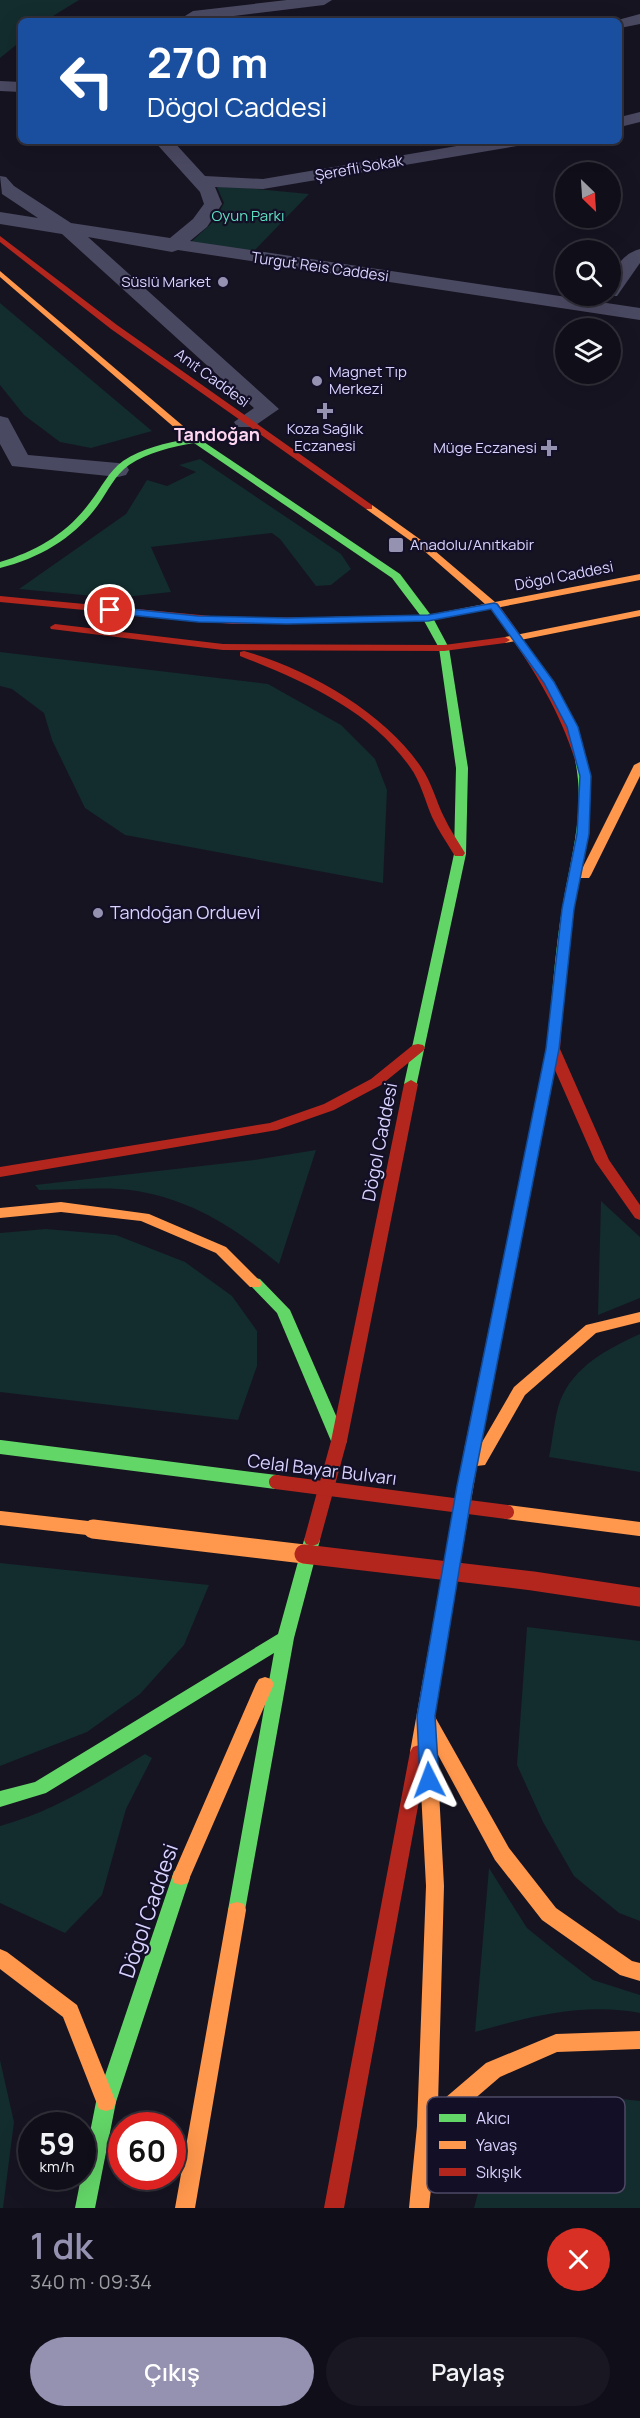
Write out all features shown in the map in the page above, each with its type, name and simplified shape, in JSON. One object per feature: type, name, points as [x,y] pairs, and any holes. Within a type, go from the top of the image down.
[{"type":"main road","name":"Anıt Caddesi","points":[[0,238],[114,327],[425,548],[494,606]]},
{"type":"main road","points":[[0,273],[194,440],[396,576],[428,618]]},
{"type":"main road","points":[[0,565],[30,557],[57,544],[80,525],[118,470],[153,450],[194,440]]},
{"type":"main road","name":"Dögol Caddesi","points":[[185,2208],[285,1638],[339,1441],[418,1048],[460,854],[462,768],[444,648],[428,618],[640,577]]},
{"type":"main road","points":[[0,598],[232,621],[428,618]]},
{"type":"main road","name":"Dögol Caddesi","points":[[334,2208],[426,1716],[465,1486],[552,1049],[568,909],[583,834],[586,776],[572,727],[549,682],[494,606]]},
{"type":"main road","points":[[46,625],[224,647],[444,648],[519,638],[640,613]]},
{"type":"main road","points":[[224,647],[267,662],[319,686],[388,736],[410,759],[440,820],[460,854]]},
{"type":"main road","points":[[568,909],[640,765]]},
{"type":"main road","points":[[0,1172],[272,1127],[329,1107],[376,1082],[418,1048]]},
{"type":"main road","points":[[552,1049],[602,1161],[640,1215]]},
{"type":"main road","points":[[0,1213],[62,1207],[144,1217],[221,1250],[283,1310],[339,1441]]},
{"type":"main road","points":[[465,1486],[519,1391],[591,1329],[640,1317]]},
{"type":"main road","name":"Celal Bayar Bulvarı","points":[[0,1447],[640,1529]]},
{"type":"main road","points":[[0,1518],[533,1581],[640,1597]]},
{"type":"main road","points":[[0,1799],[40,1788],[285,1638]]},
{"type":"main road","name":"Dögol Caddesi","points":[[85,2208],[106,2102],[188,1857],[285,1638]]},
{"type":"main road","points":[[426,1716],[502,1854],[549,1914],[627,1969],[640,1972]]},
{"type":"main road","name":"Dögol Caddesi","points":[[426,1716],[435,1886],[428,2097]]},
{"type":"main road","points":[[0,1958],[70,2011],[106,2102]]},
{"type":"main road","points":[[461,2097],[493,2070],[556,2043],[640,2040]]},
{"type":"main road","name":"Dögol Caddesi","points":[[419,2208],[427,2126]]},
{"type":"street","points":[[191,18],[220,0]]},
{"type":"street","points":[[191,18],[324,0]]},
{"type":"street","points":[[622,23],[640,20]]},
{"type":"street","points":[[0,86],[18,87]]},
{"type":"street","points":[[622,122],[640,117]]},
{"type":"street","points":[[166,144],[209,191],[213,204],[200,223],[172,246]]},
{"type":"street","name":"Şerefli Sokak","points":[[201,181],[263,184],[499,144]]},
{"type":"street","points":[[0,181],[8,190],[69,230],[268,410],[245,422]]},
{"type":"street","name":"Turgut Reis Caddesi","points":[[0,218],[172,246],[555,293]]},
{"type":"street","points":[[621,276],[632,260],[640,255]]},
{"type":"street","name":"Turgut Reis Caddesi","points":[[621,306],[640,315]]},
{"type":"street","points":[[0,423],[20,461],[118,470]]},
{"type":"green space","points":[[0,0],[79,0],[50,18],[18,18],[18,43],[0,58]]},
{"type":"green space","name":"Oyun Parkı","points":[[216,185],[309,194],[253,252],[191,242],[215,220],[224,203]]},
{"type":"green space","points":[[0,303],[152,431],[91,448],[60,442],[24,415],[0,385]]},
{"type":"green space","points":[[200,459],[341,554],[351,569],[331,585],[316,586],[280,539],[272,533],[151,547],[171,592],[115,598],[19,589],[126,514],[147,480],[167,486],[196,472],[179,465]]},
{"type":"green space","points":[[0,652],[268,684],[341,725],[375,759],[387,790],[383,883],[125,835],[85,808],[52,740],[44,713],[12,689],[0,686]]},
{"type":"green space","points":[[316,1150],[279,1264],[230,1228],[177,1202],[137,1191],[101,1188],[39,1190],[35,1185],[254,1160]]},
{"type":"green space","points":[[601,1201],[640,1237],[640,1298],[598,1315]]},
{"type":"green space","points":[[46,1229],[116,1235],[185,1262],[232,1296],[257,1331],[257,1366],[238,1420],[0,1392],[0,1233]]},
{"type":"green space","points":[[640,1334],[640,1472],[549,1457],[560,1401],[574,1378],[593,1360]]},
{"type":"green space","points":[[0,1563],[209,1585],[184,1645],[140,1694],[87,1732],[0,1766]]},
{"type":"green space","points":[[527,1627],[640,1641],[640,1921],[619,1913],[574,1876],[543,1822],[517,1765]]},
{"type":"green space","points":[[145,1754],[152,1758],[126,1809],[102,1895],[65,1933],[0,1903],[0,1826],[57,1804]]},
{"type":"green space","points":[[489,1868],[527,1928],[593,1980],[640,1995],[640,2013],[598,2009],[577,2010],[536,2016],[475,2032]]},
{"type":"green space","points":[[0,2060],[14,2122],[3,2208],[0,2208]]},
{"type":"green space","points":[[625,2099],[640,2101],[640,2208],[474,2208],[478,2193],[625,2193]]},
{"type":"traffic: fast","points":[[186,433],[396,576],[428,618]]},
{"type":"traffic: fast","points":[[0,565],[41,550],[64,535],[85,516],[125,464],[167,446],[194,440]]},
{"type":"traffic: fast","points":[[411,1084],[460,854],[462,768],[444,648],[428,618]]},
{"type":"traffic: fast","points":[[556,1019],[568,909],[585,816],[585,778],[581,760]]},
{"type":"traffic: fast","points":[[255,1283],[283,1310],[339,1441]]},
{"type":"traffic: fast","points":[[0,1447],[276,1482]]},
{"type":"traffic: fast","points":[[237,1910],[285,1638],[312,1540]]},
{"type":"traffic: fast","points":[[0,1799],[40,1788],[285,1638]]},
{"type":"traffic: fast","points":[[85,2208],[106,2102],[181,1877]]},
{"type":"traffic: slow","points":[[0,273],[186,433]]},
{"type":"traffic: slow","points":[[369,507],[425,547],[494,606]]},
{"type":"traffic: slow","points":[[328,620],[428,618],[640,577]]},
{"type":"traffic: slow","points":[[505,640],[640,613]]},
{"type":"traffic: slow","points":[[585,875],[640,765]]},
{"type":"traffic: slow","points":[[0,1213],[61,1207],[144,1217],[221,1250],[255,1283]]},
{"type":"traffic: slow","points":[[479,1461],[519,1391],[591,1329],[640,1317]]},
{"type":"traffic: slow","points":[[419,1752],[473,1445]]},
{"type":"traffic: slow","points":[[507,1512],[640,1529]]},
{"type":"traffic: slow","points":[[0,1518],[304,1554]]},
{"type":"traffic: slow","points":[[181,1877],[265,1684]]},
{"type":"traffic: slow","points":[[426,1716],[502,1854],[549,1914],[627,1969],[640,1972]]},
{"type":"traffic: slow","points":[[428,2097],[435,1886],[429,1772]]},
{"type":"traffic: slow","points":[[185,2208],[237,1910]]},
{"type":"traffic: slow","points":[[0,1958],[70,2011],[106,2102]]},
{"type":"traffic: slow","points":[[461,2097],[493,2070],[556,2043],[640,2040]]},
{"type":"traffic: slow","points":[[419,2208],[427,2126]]},
{"type":"traffic: jam","points":[[0,238],[114,327],[369,507]]},
{"type":"traffic: jam","points":[[0,599],[232,621],[328,620]]},
{"type":"traffic: jam","points":[[494,606],[556,698],[581,760]]},
{"type":"traffic: jam","points":[[55,627],[223,647],[444,648],[505,640]]},
{"type":"traffic: jam","points":[[244,654],[292,673],[338,697],[381,728],[415,766],[440,821],[459,853]]},
{"type":"traffic: jam","points":[[473,1445],[553,1049],[556,1019]]},
{"type":"traffic: jam","points":[[0,1172],[272,1127],[329,1107],[376,1082],[418,1048]]},
{"type":"traffic: jam","points":[[553,1049],[602,1161],[640,1215]]},
{"type":"traffic: jam","points":[[312,1540],[339,1441],[411,1084]]},
{"type":"traffic: jam","points":[[276,1482],[507,1512]]},
{"type":"traffic: jam","points":[[304,1554],[533,1581],[640,1597]]},
{"type":"traffic: jam","points":[[334,2208],[419,1752]]},
{"type":"place","name":"Süslü Market","points":[[223,282]]},
{"type":"place","name":"Magnet Tıp Merkezi","points":[[317,381]]},
{"type":"place","name":"Koza Sağlık Eczanesi","points":[[325,411]]},
{"type":"place","name":"Müge Eczanesi","points":[[549,448]]},
{"type":"place","name":"Anadolu/Anıtkabir","points":[[396,545]]},
{"type":"place","name":"Tandoğan Orduevi","points":[[98,913]]},
{"type":"district","name":"Tandoğan","points":[[217,435]]},
{"type":"route","points":[[110,610],[198,619],[287,621],[428,618],[494,606],[549,682],[572,727],[586,776],[583,834],[568,909],[552,1049],[465,1486],[426,1716],[429,1780]]}]
